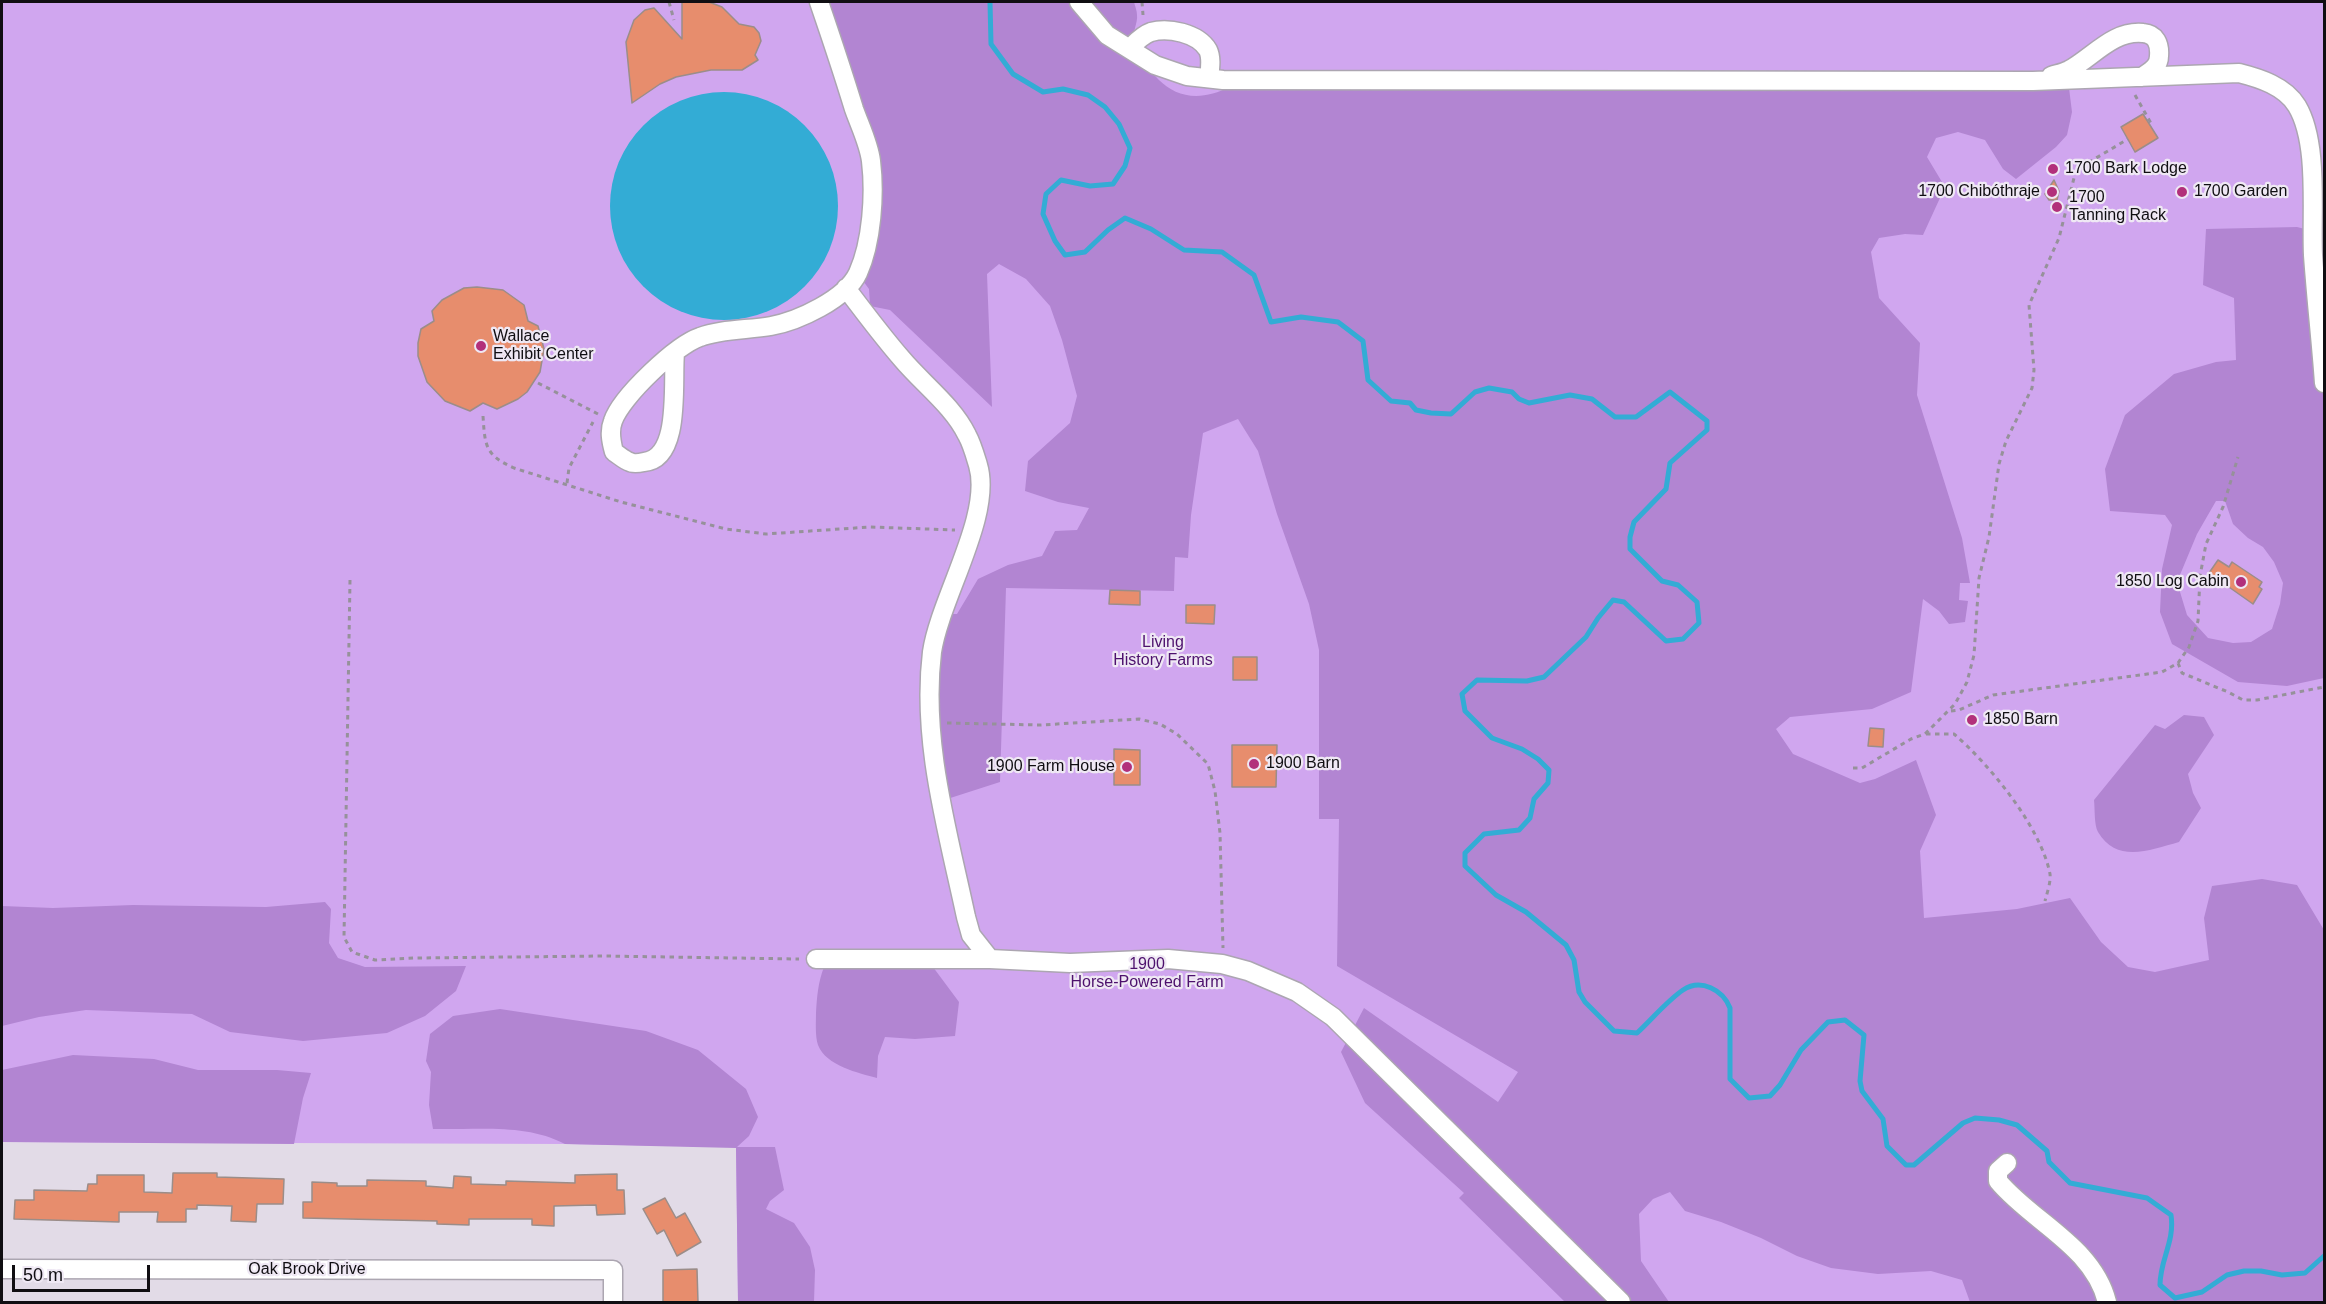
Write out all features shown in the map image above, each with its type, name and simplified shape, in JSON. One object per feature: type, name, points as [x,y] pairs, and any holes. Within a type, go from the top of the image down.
[{"type":"street","points":[[675,353],[673,417],[663,452],[651,462],[631,463],[614,452],[605,417],[619,410],[658,366],[675,353],[697,338],[713,332],[774,326],[827,304],[858,274],[866,245],[873,202],[870,159],[819,2]]},
{"type":"street","points":[[1079,2],[1107,35],[1155,65],[1187,76],[1223,80],[2033,81],[2239,73],[2262,79],[2280,90],[2296,105],[2310,142],[2319,256],[2325,383]]},
{"type":"street","points":[[1129,49],[1150,32],[1164,30],[1181,32],[1197,39],[1208,50],[1211,64],[1209,78]]},
{"type":"street","points":[[2033,81],[2068,70],[2118,36],[2134,32],[2148,33],[2156,38],[2160,49],[2159,61],[2154,69],[2142,77]]},
{"type":"street","points":[[846,288],[902,359],[954,415],[967,435],[979,468],[981,491],[976,520],[941,614],[932,652],[931,723],[941,801],[966,917],[971,935],[990,959]]},
{"type":"street","points":[[816,959],[990,959],[1070,963],[1168,959],[1222,964],[1248,971],[1297,992],[1333,1017],[1621,1302]]},
{"type":"street","points":[[2007,1163],[1998,1171],[1998,1181],[2010,1195],[2054,1229],[2079,1255],[2094,1274],[2107,1302]]},
{"type":"street","name":"Oak Brook Drive","points":[[2,1269],[613,1270],[613,1302]]},
{"type":"path","points":[[669,2],[674,20]]},
{"type":"path","points":[[2136,96],[2152,125],[2150,126]]},
{"type":"path","points":[[1853,768],[1862,768],[1924,734],[1955,704],[1967,682],[1974,655],[1979,578],[1989,537],[1999,464],[2006,441],[2032,388],[2034,370],[2029,304],[2059,238],[2075,174],[2080,167],[2128,139]]},
{"type":"path","points":[[538,383],[605,417],[569,468],[567,483]]},
{"type":"path","points":[[483,416],[484,438],[489,453],[499,461],[514,468],[621,502],[726,530],[766,534],[870,527],[972,531]]},
{"type":"path","points":[[1949,711],[1959,710],[1993,695],[2162,672],[2178,663],[2189,647],[2198,621],[2200,576],[2206,544],[2223,507],[2238,458]]},
{"type":"path","points":[[350,580],[344,937],[352,952],[375,960],[604,956],[816,959]]},
{"type":"path","points":[[2178,663],[2182,673],[2243,700],[2257,700],[2325,687]]},
{"type":"path","points":[[931,723],[1041,725],[1139,719],[1160,724],[1177,734],[1208,764],[1215,791],[1220,833],[1222,964]]},
{"type":"path","points":[[1924,734],[1954,734],[1986,767],[2022,812],[2039,843],[2050,876],[2045,901]]},
{"type":"green space","name":"Living History Farms","points":[[2,2],[2324,2],[2324,1302],[738,1302],[736,1147],[565,1144],[2,1142]]},
{"type":"shaded area","points":[[819,2],[1134,2],[1137,18],[1134,35],[1150,69],[1171,89],[1183,94],[1198,96],[1231,86],[2068,80],[2072,112],[2067,135],[2056,147],[2016,179],[2003,169],[1985,140],[1958,132],[1936,138],[1927,157],[1945,187],[1923,235],[1905,234],[1879,238],[1871,252],[1879,298],[1920,343],[1917,395],[1962,538],[1970,583],[1960,583],[1959,600],[1968,601],[1965,622],[1949,624],[1939,611],[1923,599],[1911,692],[1872,709],[1790,717],[1776,729],[1793,754],[1860,783],[1875,779],[1916,760],[1936,815],[1920,851],[1924,918],[2017,909],[2070,898],[2101,942],[2128,967],[2155,972],[2209,960],[2204,918],[2212,886],[2262,879],[2297,885],[2324,930],[2324,1302],[1970,1302],[1962,1280],[1931,1271],[1878,1274],[1831,1268],[1797,1256],[1721,1222],[1685,1211],[1670,1192],[1653,1199],[1639,1214],[1641,1261],[1669,1302],[1565,1302],[1459,1198],[1464,1193],[1365,1103],[1341,1052],[1364,1008],[1498,1102],[1518,1072],[1337,966],[1339,819],[1319,819],[1319,650],[1309,604],[1277,514],[1258,451],[1238,419],[1203,433],[1191,515],[1188,558],[1175,557],[1174,591],[1006,588],[1000,782],[941,801],[934,752],[941,614],[957,614],[978,579],[1008,565],[1042,556],[1055,531],[1077,530],[1089,508],[1058,502],[1025,491],[1028,461],[1070,423],[1077,396],[1050,306],[1026,279],[999,264],[987,274],[992,407],[890,310],[870,306],[869,289],[858,274],[870,159]]},
{"type":"shaded area","points":[[2297,227],[2324,234],[2324,678],[2287,686],[2238,682],[2172,644],[2160,612],[2162,569],[2172,525],[2165,515],[2110,511],[2105,469],[2125,415],[2174,374],[2216,362],[2236,360],[2234,298],[2203,285],[2206,229]],"holes":[[[2216,501],[2225,501],[2233,524],[2248,538],[2263,547],[2274,562],[2283,583],[2280,604],[2272,629],[2251,642],[2233,643],[2208,638],[2187,615],[2177,582],[2197,534]]]},
{"type":"shaded area","points":[[2184,715],[2204,717],[2214,735],[2188,774],[2193,793],[2201,808],[2179,842],[2146,851],[2124,851],[2115,848],[2098,832],[2094,800],[2155,725],[2165,729]]},
{"type":"shaded area","points":[[325,902],[331,909],[329,943],[338,958],[365,967],[466,966],[456,991],[425,1016],[387,1033],[303,1041],[230,1032],[192,1014],[86,1010],[39,1017],[2,1026],[2,906],[53,908],[133,905],[266,907]]},
{"type":"shaded area","points":[[824,967],[933,967],[959,1002],[955,1036],[915,1039],[885,1037],[878,1056],[877,1078],[835,1063],[822,1052],[816,1037],[817,995]]},
{"type":"shaded area","points":[[500,1009],[646,1031],[698,1050],[746,1089],[758,1117],[749,1136],[737,1147],[775,1147],[784,1190],[770,1201],[766,1209],[794,1223],[810,1247],[815,1270],[814,1302],[738,1302],[736,1148],[565,1144],[550,1137],[517,1130],[433,1129],[429,1105],[431,1072],[426,1061],[430,1034],[453,1016]]},
{"type":"shaded area","points":[[73,1055],[154,1059],[198,1070],[277,1070],[311,1073],[303,1098],[294,1144],[2,1142],[2,1070]]},
{"type":"water","points":[[724,92],[746,94],[768,101],[787,111],[812,134],[824,152],[833,173],[838,206],[836,228],[829,250],[819,269],[796,294],[778,306],[757,315],[724,320],[702,318],[680,311],[661,301],[636,278],[624,260],[615,239],[610,206],[612,184],[619,162],[629,143],[652,118],[670,106],[691,97]]},
{"type":"building","points":[[682,2],[709,2],[722,7],[739,24],[754,27],[761,41],[755,55],[758,60],[742,70],[711,70],[676,77],[660,84],[632,103],[626,42],[634,20],[645,10],[654,8],[682,39]]},
{"type":"building","points":[[2143,114],[2158,138],[2135,152],[2121,127]]},
{"type":"building","name":"1700 Chibóthraje","points":[[2054,180],[2059,191],[2057,200],[2049,200],[2045,194]]},
{"type":"building","name":"Wallace Exhibit Center","points":[[464,288],[503,290],[524,305],[528,321],[538,326],[544,349],[540,372],[527,392],[497,409],[483,403],[470,411],[445,401],[427,382],[418,356],[418,343],[421,329],[434,321],[432,311],[442,300]]},
{"type":"building","name":"1850 Log Cabin","points":[[2218,560],[2229,567],[2232,562],[2262,582],[2259,587],[2262,589],[2253,604],[2209,573]]},
{"type":"building","points":[[1110,590],[1140,591],[1140,605],[1109,604]]},
{"type":"building","points":[[1186,605],[1215,605],[1214,624],[1186,623]]},
{"type":"building","points":[[1233,657],[1257,657],[1257,680],[1233,680]]},
{"type":"building","points":[[1870,728],[1884,729],[1883,747],[1868,746]]},
{"type":"building","name":"1900 Barn","points":[[1232,745],[1277,745],[1276,787],[1232,787]]},
{"type":"building","name":"1900 Farm House","points":[[1114,749],[1140,750],[1140,785],[1114,785]]},
{"type":"building","points":[[173,1173],[217,1173],[217,1177],[284,1179],[283,1204],[257,1204],[256,1222],[231,1221],[232,1206],[197,1205],[197,1209],[186,1209],[186,1222],[157,1222],[158,1212],[119,1212],[119,1222],[14,1219],[15,1200],[34,1200],[34,1190],[87,1191],[88,1184],[97,1184],[97,1175],[144,1175],[144,1192],[172,1193]]},
{"type":"building","points":[[617,1174],[617,1190],[624,1190],[625,1214],[597,1215],[596,1205],[554,1206],[554,1226],[532,1225],[532,1219],[469,1219],[469,1225],[437,1224],[437,1221],[303,1218],[303,1202],[312,1202],[312,1182],[337,1183],[337,1186],[367,1186],[367,1180],[426,1181],[426,1186],[453,1188],[454,1176],[471,1177],[471,1184],[506,1185],[506,1181],[575,1183],[575,1175]]},
{"type":"building","points":[[665,1198],[676,1218],[685,1213],[701,1242],[677,1256],[664,1230],[657,1234],[643,1209]]},
{"type":"building","points":[[697,1269],[698,1302],[663,1302],[663,1270]]},
{"type":"waterway","points":[[990,2],[991,44],[1013,74],[1043,92],[1063,89],[1088,95],[1105,107],[1119,124],[1130,148],[1125,166],[1113,184],[1090,186],[1061,180],[1046,194],[1043,214],[1055,241],[1065,255],[1085,252],[1108,230],[1125,218],[1151,229],[1184,250],[1222,252],[1254,275],[1271,322],[1301,317],[1338,322],[1363,341],[1368,380],[1391,401],[1410,403],[1416,410],[1451,414],[1475,392],[1489,388],[1512,392],[1519,399],[1529,403],[1570,395],[1592,399],[1615,417],[1636,417],[1670,392],[1707,421],[1707,430],[1670,463],[1666,489],[1634,522],[1630,537],[1630,549],[1662,581],[1678,585],[1697,602],[1699,623],[1683,639],[1666,641],[1624,602],[1613,600],[1586,637],[1544,677],[1527,681],[1477,680],[1462,694],[1465,711],[1492,738],[1522,749],[1538,759],[1549,770],[1548,783],[1534,799],[1530,818],[1519,830],[1484,834],[1465,853],[1465,866],[1496,895],[1526,912],[1566,945],[1574,960],[1579,992],[1585,1002],[1614,1031],[1637,1033],[1683,990],[1697,985],[1711,988],[1722,996],[1730,1008],[1730,1079],[1749,1098],[1770,1096],[1780,1085],[1801,1050],[1828,1022],[1845,1020],[1864,1035],[1860,1081],[1862,1091],[1883,1119],[1887,1146],[1906,1165],[1914,1165],[1963,1123],[1975,1118],[1999,1120],[2017,1125],[2047,1151],[2049,1162],[2070,1183],[2147,1198],[2171,1215],[2171,1234],[2162,1267],[2160,1285],[2175,1298],[2202,1292],[2227,1275],[2244,1271],[2282,1275],[2305,1273],[2324,1256]]},
{"type":"place","name":"1700 Bark Lodge","points":[[2053,169]]},
{"type":"place","name":"1700 Chibóthraje","points":[[2052,192]]},
{"type":"place","name":"1700 Garden","points":[[2182,192]]},
{"type":"place","name":"1700 Tanning Rack","points":[[2057,207]]},
{"type":"place","name":"Wallace Exhibit Center","points":[[481,346]]},
{"type":"place","name":"1850 Log Cabin","points":[[2241,582]]},
{"type":"place","name":"1850 Barn","points":[[1972,720]]},
{"type":"place","name":"1900 Barn","points":[[1254,764]]},
{"type":"place","name":"1900 Farm House","points":[[1127,767]]},
{"type":"park label","name":"1900 Horse-Powered Farm","points":[[1147,974]]}]
